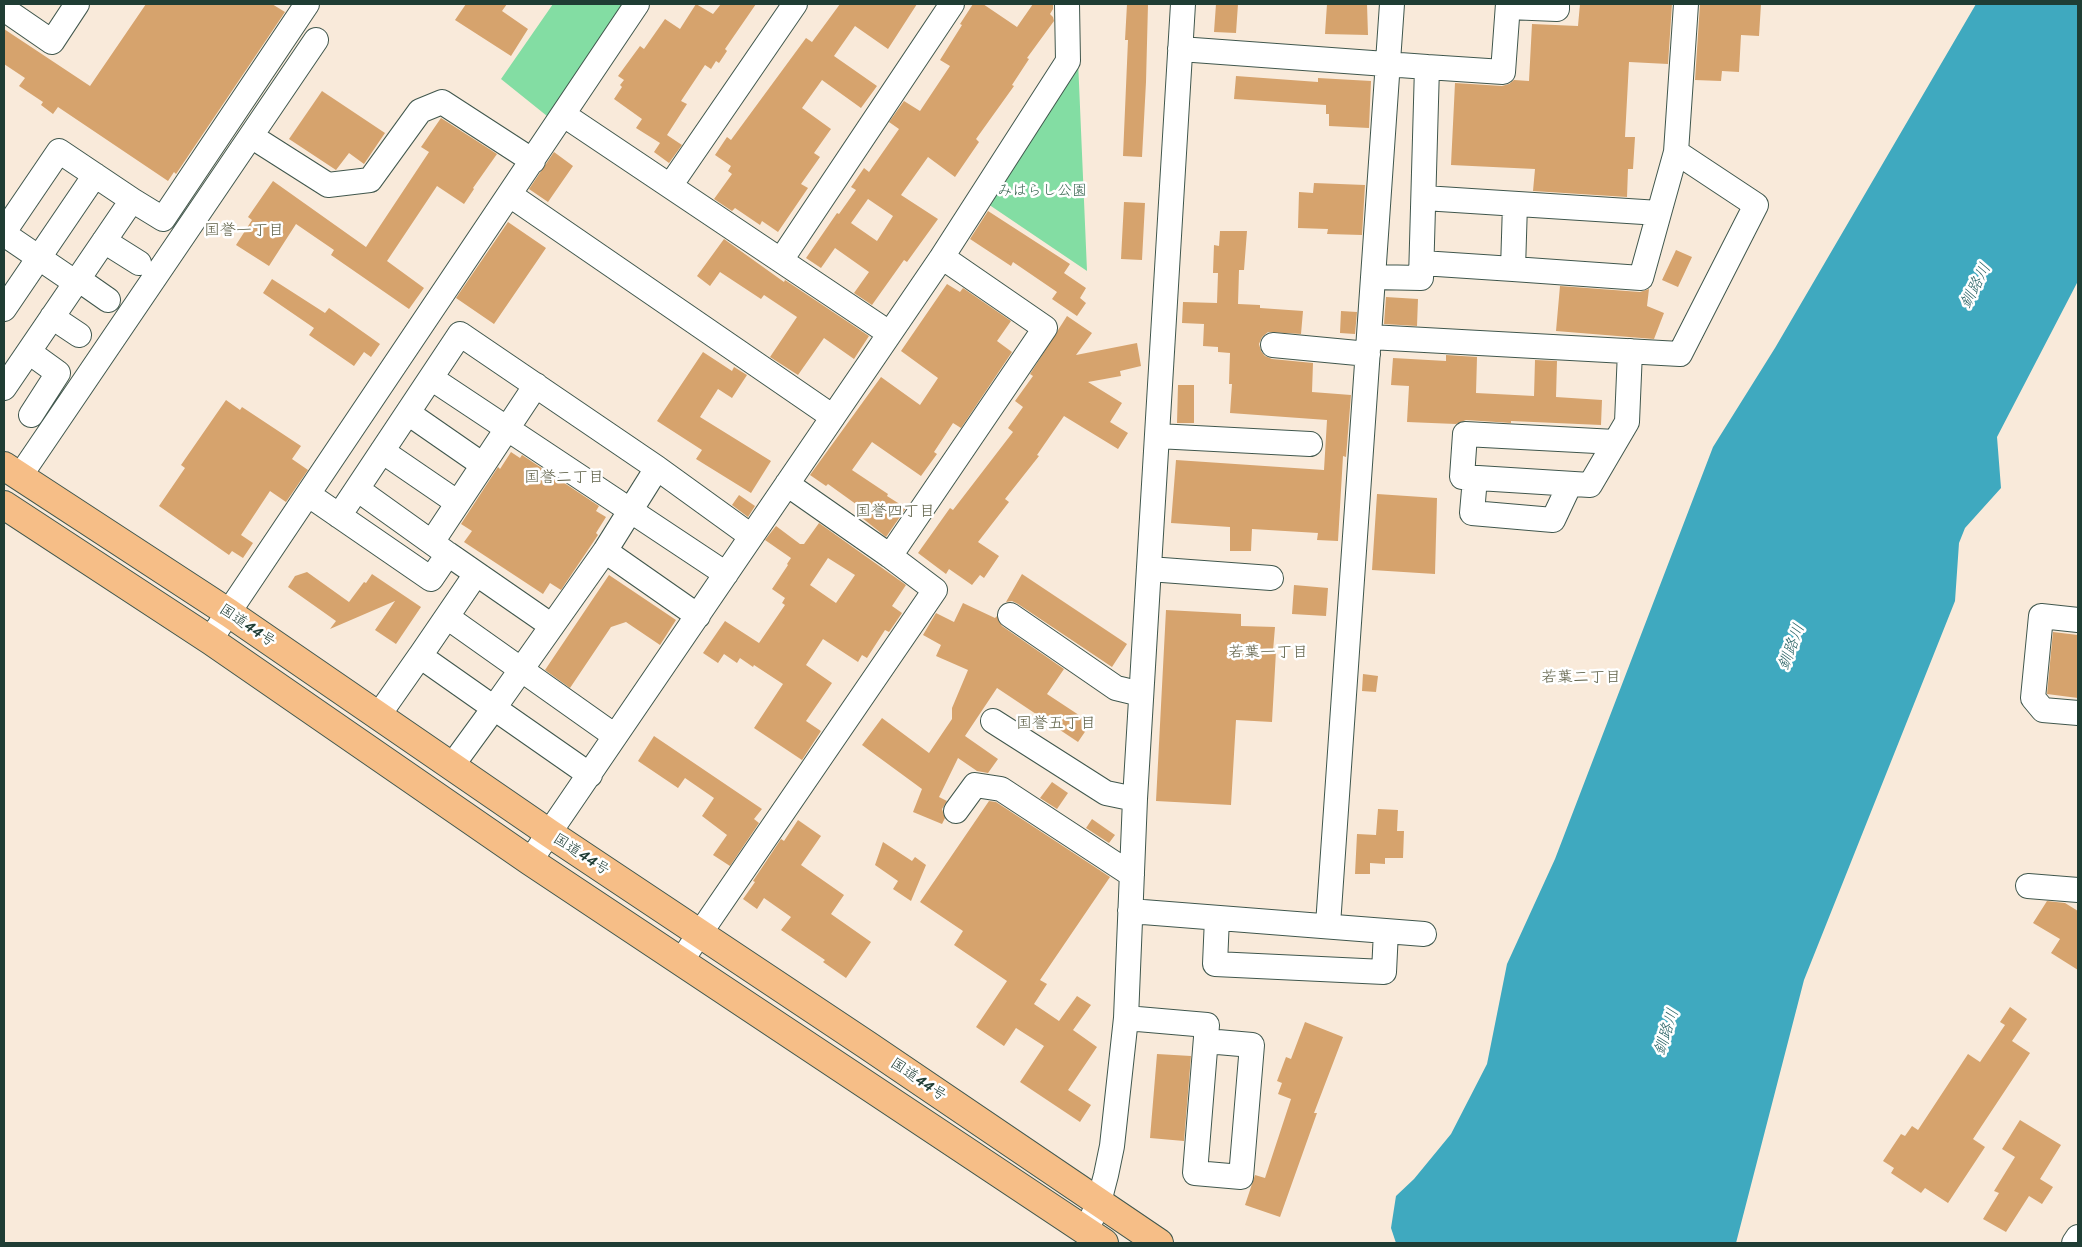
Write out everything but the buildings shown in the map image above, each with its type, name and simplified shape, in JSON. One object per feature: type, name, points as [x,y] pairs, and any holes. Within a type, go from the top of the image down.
[{"type":"highway","name":"国道44号","points":[[12,471],[230,613],[549,833],[1159,1243]]},
{"type":"highway","points":[[4,505],[210,640],[530,861],[1029,1195],[1095,1237]]},
{"type":"street","points":[[4,9],[52,42],[77,4]]},
{"type":"street","points":[[108,300],[38,258],[4,233],[59,151],[163,219],[307,4]]},
{"type":"street","points":[[210,640],[230,613],[637,4]]},
{"type":"street","points":[[670,186],[795,4]]},
{"type":"street","points":[[781,260],[952,4]]},
{"type":"street","points":[[530,861],[942,257],[1068,61],[1067,4]]},
{"type":"street","points":[[1095,1237],[1099,1202],[1112,1146],[1126,1018],[1135,799],[1183,4]]},
{"type":"street","points":[[1328,925],[1392,4]]},
{"type":"street","points":[[1180,49],[1504,72],[1508,6],[1557,10],[1557,4]]},
{"type":"street","points":[[1422,263],[1640,278],[1676,152],[1686,4]]},
{"type":"street","points":[[12,471],[251,136],[316,40]]},
{"type":"street","points":[[1373,278],[1421,278],[1427,67]]},
{"type":"street","points":[[251,136],[328,185],[370,180],[420,111],[442,102],[533,161]]},
{"type":"street","points":[[564,115],[890,333]]},
{"type":"street","points":[[1273,345],[1630,351],[1680,354],[1756,205],[1676,152]]},
{"type":"street","points":[[4,309],[95,175]]},
{"type":"street","points":[[510,195],[833,417]]},
{"type":"street","points":[[1424,198],[1659,213]]},
{"type":"street","points":[[4,388],[18,356],[52,317],[132,200]]},
{"type":"street","points":[[1513,269],[1516,204]]},
{"type":"street","points":[[104,241],[138,263]]},
{"type":"street","points":[[890,556],[1045,328],[942,257]]},
{"type":"street","points":[[431,312],[460,334],[657,468],[751,536]]},
{"type":"street","points":[[52,317],[79,335]]},
{"type":"street","points":[[339,516],[460,334]]},
{"type":"street","points":[[1615,442],[1465,434],[1462,477],[1590,484],[1627,422],[1630,351]]},
{"type":"street","points":[[18,356],[58,373],[31,415]]},
{"type":"street","points":[[431,378],[726,574]]},
{"type":"street","points":[[309,495],[431,579],[440,548],[458,503],[536,385]]},
{"type":"street","points":[[408,413],[483,465]]},
{"type":"street","points":[[1157,436],[1310,444]]},
{"type":"street","points":[[382,451],[458,503]]},
{"type":"street","points":[[452,767],[605,551],[657,468]]},
{"type":"street","points":[[1475,478],[1472,513],[1552,520],[1570,484]]},
{"type":"street","points":[[681,961],[935,590],[787,484]]},
{"type":"street","points":[[357,489],[552,626]]},
{"type":"street","points":[[605,551],[698,616]]},
{"type":"street","points":[[1149,569],[1271,578]]},
{"type":"street","points":[[378,716],[476,574]]},
{"type":"street","points":[[1010,615],[1116,688],[1141,694]]},
{"type":"street","points":[[2078,620],[2041,616],[2033,698],[2043,710],[2078,713]]},
{"type":"street","points":[[446,617],[615,736]]},
{"type":"street","points":[[420,656],[590,775]]},
{"type":"street","points":[[993,721],[1106,793],[1135,799]]},
{"type":"street","points":[[956,811],[975,784],[1001,789],[1132,875]]},
{"type":"street","points":[[2028,886],[2078,890]]},
{"type":"street","points":[[1130,912],[1328,925],[1424,934]]},
{"type":"street","points":[[1217,918],[1215,964],[1384,972],[1386,931]]},
{"type":"street","points":[[1126,1018],[1207,1025],[1195,1173],[1241,1177],[1252,1044],[1206,1041]]},
{"type":"street","points":[[2074,1243],[2078,1237]]},
{"type":"green space","points":[[553,4],[623,4],[547,116],[501,79]]},
{"type":"green space","name":"みはらし公園","points":[[1078,60],[1087,271],[985,202]]},
{"type":"water","name":"釧路川","points":[[1976,4],[2078,4],[2078,281],[1997,437],[2001,488],[1965,528],[1959,543],[1955,601],[1804,980],[1736,1243],[1396,1243],[1391,1228],[1396,1196],[1414,1179],[1451,1134],[1487,1064],[1507,964],[1555,859],[1713,447],[1775,348]]},
{"type":"district","name":"国誉一丁目","points":[[244,231]]},
{"type":"district","name":"国誉二丁目","points":[[564,478]]},
{"type":"district","name":"国誉四丁目","points":[[895,512]]},
{"type":"district","name":"若葉一丁目","points":[[1268,653]]},
{"type":"district","name":"若葉二丁目","points":[[1581,678]]},
{"type":"district","name":"国誉五丁目","points":[[1056,724]]}]
